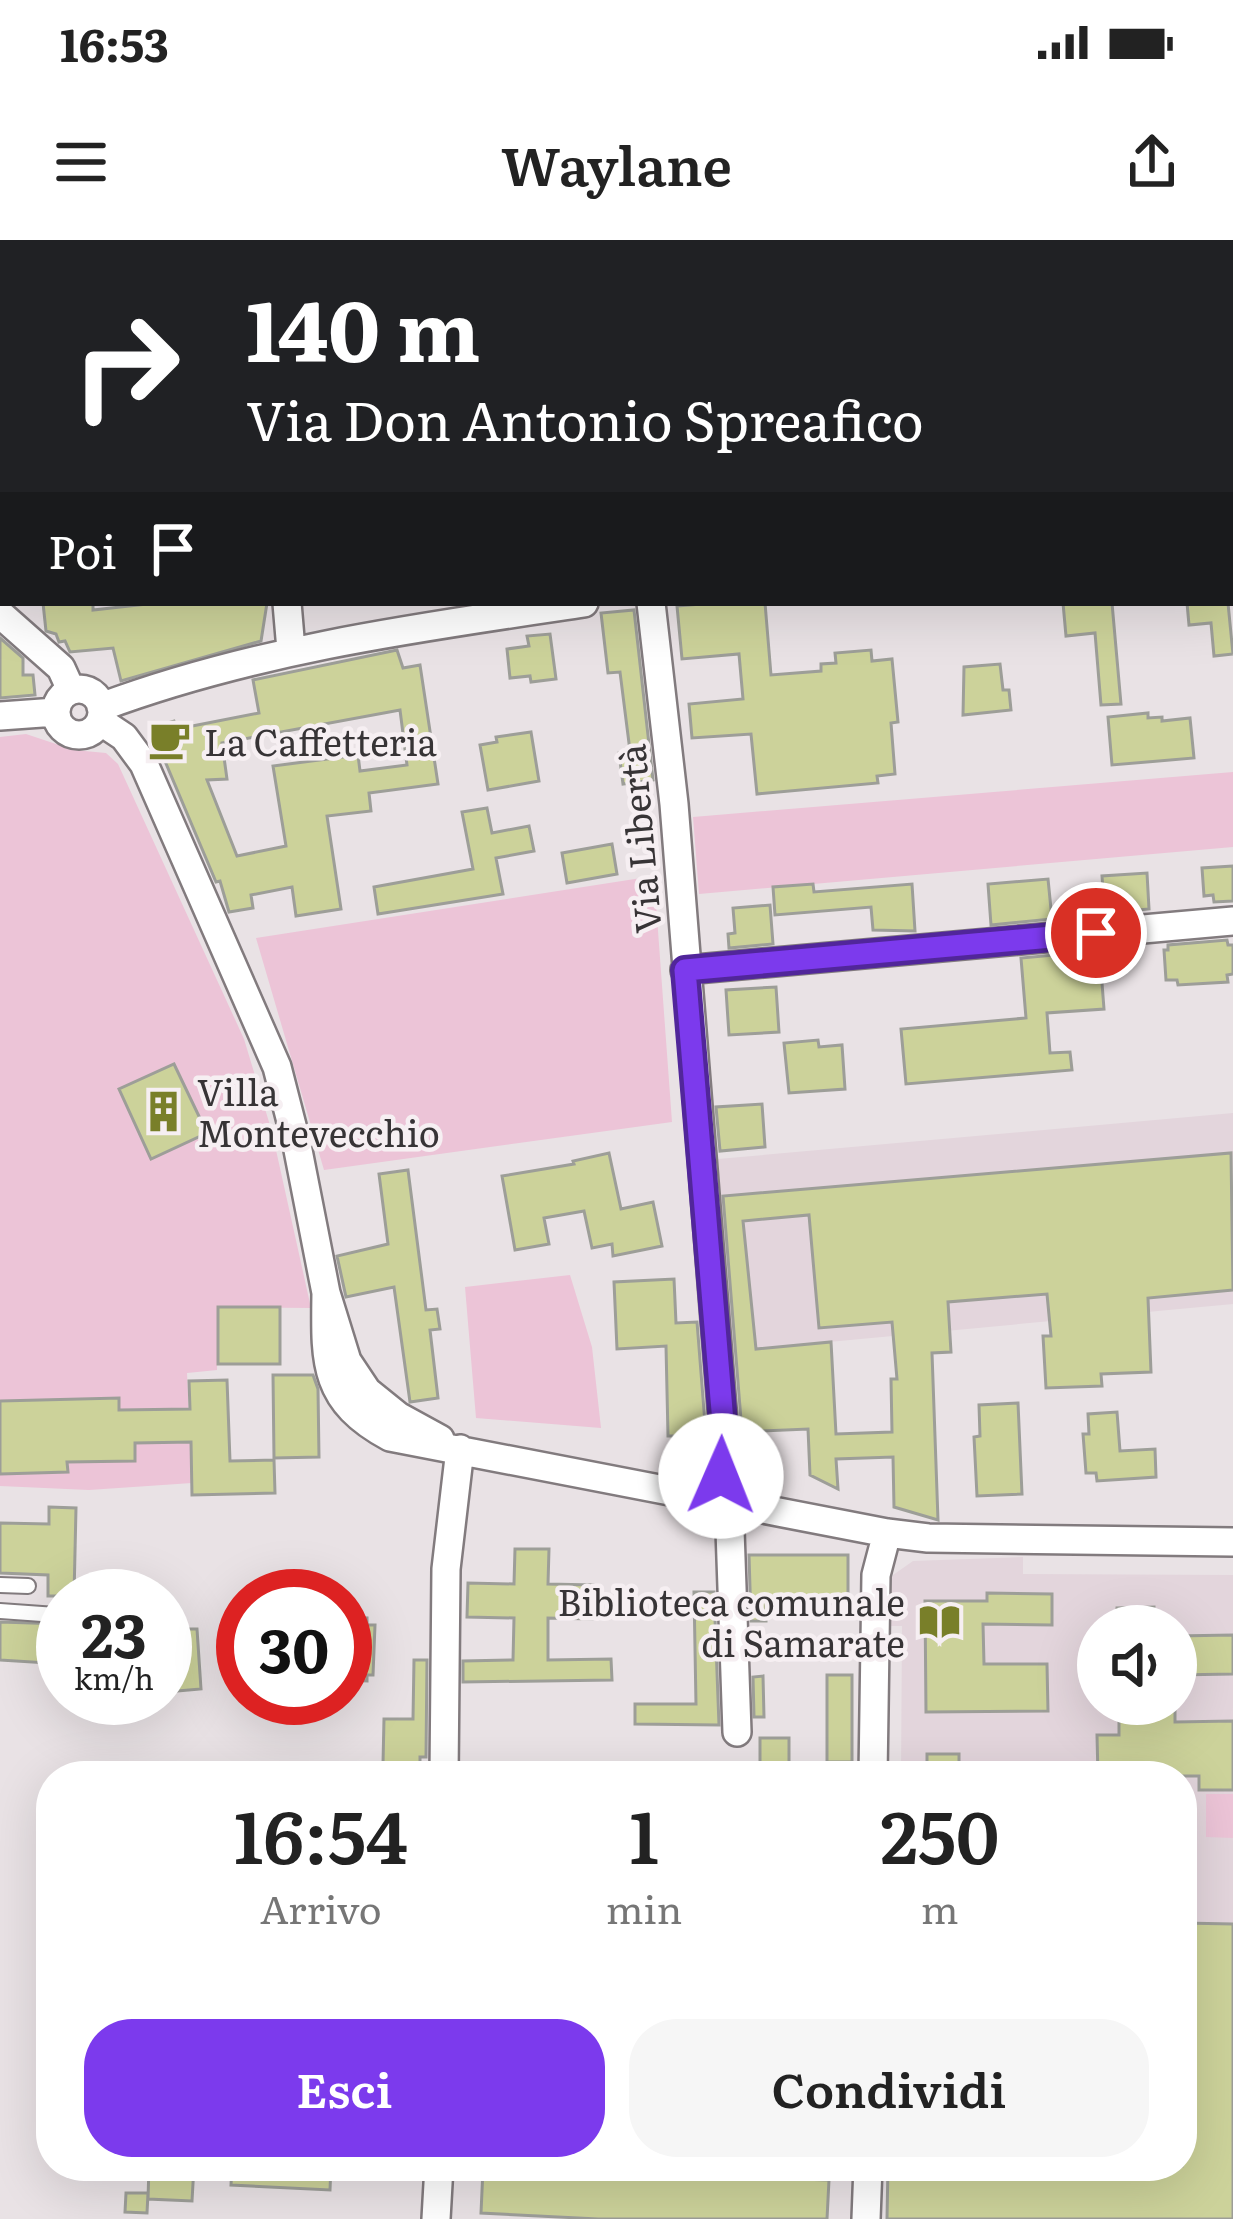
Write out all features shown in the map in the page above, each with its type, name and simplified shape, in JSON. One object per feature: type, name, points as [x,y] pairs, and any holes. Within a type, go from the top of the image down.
[{"type":"street","points":[[287,606],[290,650]]},
{"type":"street","points":[[0,614],[61,668],[64,730],[84,734],[100,714],[155,687],[290,650],[565,606]]},
{"type":"street","name":"Via Libertà","points":[[651,606],[674,805],[725,1446],[723,1500],[737,1732]]},
{"type":"street","points":[[0,716],[90,692],[100,714],[145,764],[277,1067],[326,1294],[328,1370],[335,1390],[350,1409],[390,1437],[886,1533],[928,1538],[1233,1542]]},
{"type":"street","points":[[685,970],[1233,921]]},
{"type":"street","points":[[444,1761],[446,1570],[460,1449]]},
{"type":"street","points":[[873,1761],[877,1575],[886,1533]]},
{"type":"street","points":[[436,2219],[438,2181]]},
{"type":"street","points":[[866,2219],[867,2181]]},
{"type":"lane","points":[[0,1585],[28,1586]]},
{"type":"lane","points":[[0,1611],[36,1614]]},
{"type":"shaded area","points":[[26,734],[74,750],[106,753],[118,764],[244,1039],[272,1132],[311,1308],[218,1307],[217,1370],[187,1373],[192,1483],[89,1490],[0,1486],[0,737]]},
{"type":"shaded area","points":[[1233,772],[1233,847],[699,894],[693,817]]},
{"type":"shaded area","points":[[654,876],[672,1122],[324,1170],[256,938]]},
{"type":"shaded area","points":[[1233,1113],[1233,1304],[732,1351],[718,1159]]},
{"type":"shaded area","points":[[570,1275],[592,1347],[601,1428],[476,1418],[465,1287]]},
{"type":"shaded area","points":[[1023,1557],[1023,1574],[1233,1575],[1233,1924],[1197,1923],[1197,1761],[901,1761],[902,1626],[883,1626],[886,1587],[893,1575],[913,1561]]},
{"type":"shaded area","points":[[1206,1794],[1233,1794],[1233,1838],[1206,1837]]},
{"type":"building","points":[[43,606],[93,606],[93,610],[267,606],[261,641],[121,681],[113,648],[70,652],[65,641],[59,642],[56,634],[46,631]]},
{"type":"building","points":[[677,606],[765,606],[771,675],[821,671],[821,664],[836,663],[835,653],[871,650],[872,661],[892,659],[898,722],[891,723],[895,774],[877,776],[878,783],[757,794],[751,734],[692,738],[689,704],[743,699],[739,654],[682,659]]},
{"type":"building","points":[[1063,606],[1112,606],[1121,704],[1101,705],[1095,633],[1066,636]]},
{"type":"building","points":[[1187,606],[1228,606],[1233,654],[1214,656],[1211,623],[1189,625]]},
{"type":"building","points":[[634,610],[653,780],[623,784],[619,753],[630,751],[620,672],[608,673],[601,613]]},
{"type":"building","points":[[550,634],[556,679],[510,678],[507,649],[529,646],[527,636]]},
{"type":"building","points":[[0,638],[23,658],[23,675],[33,675],[35,695],[0,698]]},
{"type":"building","points":[[397,650],[403,668],[420,665],[438,784],[369,793],[371,811],[327,816],[341,909],[296,916],[292,887],[251,895],[253,908],[229,912],[220,881],[216,882],[151,728],[174,721],[177,729],[259,713],[253,680]],"holes":[[[400,710],[407,765],[360,771],[358,755],[273,766],[286,846],[237,856],[207,780],[227,779],[222,743]]]},
{"type":"building","points":[[1000,664],[1011,710],[963,715],[964,667]]},
{"type":"building","points":[[1148,713],[1148,718],[1162,717],[1162,721],[1190,718],[1194,758],[1112,765],[1108,717]]},
{"type":"building","points":[[531,732],[539,781],[488,790],[480,745],[497,742],[496,737]]},
{"type":"building","points":[[487,808],[492,833],[529,826],[534,851],[496,858],[503,894],[378,914],[374,887],[473,869],[462,812]]},
{"type":"building","points":[[612,844],[617,874],[567,883],[562,853]]},
{"type":"building","points":[[1233,866],[1233,901],[1214,902],[1213,895],[1204,896],[1202,868]]},
{"type":"building","points":[[1147,873],[1149,909],[1117,912],[1116,903],[1104,904],[1102,876]]},
{"type":"building","points":[[1048,879],[1052,919],[991,925],[988,884]]},
{"type":"building","points":[[813,884],[814,892],[912,884],[915,931],[873,930],[871,907],[775,915],[773,887]]},
{"type":"building","points":[[770,905],[773,944],[729,948],[728,934],[735,933],[733,908]]},
{"type":"building","points":[[1227,940],[1233,945],[1233,974],[1227,975],[1228,982],[1178,985],[1177,980],[1166,980],[1164,950],[1168,945]]},
{"type":"building","points":[[1120,949],[1122,968],[1101,970],[1104,1009],[1047,1013],[1050,1053],[1070,1052],[1072,1070],[906,1084],[901,1029],[1026,1018],[1021,958]]},
{"type":"building","points":[[776,987],[779,1032],[729,1035],[726,990]]},
{"type":"building","points":[[818,1040],[819,1047],[842,1045],[845,1089],[789,1093],[784,1043]]},
{"type":"building","name":"Villa Montevecchio","points":[[174,1064],[207,1133],[151,1159],[119,1089]]},
{"type":"building","points":[[762,1104],[765,1147],[720,1151],[716,1107]]},
{"type":"building","points":[[609,1153],[621,1209],[653,1202],[662,1246],[613,1256],[612,1244],[592,1248],[584,1211],[544,1218],[549,1244],[515,1250],[502,1176]]},
{"type":"building","points":[[1231,1153],[1233,1290],[1148,1298],[1151,1372],[1101,1374],[1102,1386],[1046,1388],[1043,1336],[1051,1336],[1047,1294],[948,1302],[951,1352],[932,1353],[938,1520],[894,1507],[893,1457],[836,1459],[838,1489],[810,1475],[808,1429],[742,1432],[723,1196]],"holes":[[[809,1215],[819,1328],[892,1322],[897,1379],[891,1379],[892,1432],[836,1434],[831,1342],[756,1349],[743,1221]]]},
{"type":"building","points":[[408,1170],[426,1310],[437,1309],[440,1329],[430,1330],[438,1398],[410,1402],[394,1287],[346,1297],[337,1256],[388,1244],[379,1174]]},
{"type":"building","points":[[674,1279],[676,1323],[697,1322],[706,1436],[668,1436],[666,1346],[617,1349],[614,1282]]},
{"type":"building","points":[[218,1307],[280,1307],[280,1364],[218,1364]]},
{"type":"building","points":[[273,1375],[313,1375],[318,1389],[319,1457],[274,1458]]},
{"type":"building","points":[[227,1380],[230,1461],[274,1460],[275,1493],[192,1495],[191,1442],[135,1443],[135,1461],[67,1462],[68,1472],[0,1474],[0,1401],[119,1398],[119,1410],[190,1409],[189,1381]]},
{"type":"building","points":[[1018,1403],[1022,1494],[977,1496],[974,1437],[980,1436],[979,1405]]},
{"type":"building","points":[[1117,1412],[1120,1451],[1155,1449],[1156,1477],[1097,1481],[1096,1473],[1086,1473],[1083,1434],[1089,1434],[1088,1414]]},
{"type":"building","points":[[49,1507],[76,1508],[75,1569],[0,1573],[0,1523],[49,1524]]},
{"type":"building","points":[[515,1549],[549,1549],[548,1584],[593,1585],[592,1619],[548,1618],[548,1660],[611,1659],[612,1680],[463,1682],[463,1661],[513,1660],[514,1618],[467,1617],[468,1583],[514,1584]]},
{"type":"building","points":[[749,1555],[848,1555],[848,1604],[766,1603],[766,1621],[751,1621]]},
{"type":"building","points":[[694,1592],[714,1592],[719,1725],[635,1724],[635,1704],[696,1704]]},
{"type":"building","points":[[987,1593],[1052,1594],[1052,1625],[983,1624],[984,1664],[1047,1664],[1048,1711],[926,1712],[925,1601],[987,1601]]},
{"type":"building","points":[[0,1622],[36,1623],[36,1662],[0,1660]]},
{"type":"building","points":[[372,1625],[375,1625],[373,1675]]},
{"type":"building","points":[[192,1629],[197,1629],[201,1689],[192,1690]]},
{"type":"building","points":[[1233,1635],[1233,1674],[1197,1675],[1197,1636]]},
{"type":"building","points":[[414,1660],[427,1660],[426,1757],[383,1761],[384,1719],[413,1719]]},
{"type":"building","points":[[827,1675],[852,1675],[852,1761],[827,1761]]},
{"type":"building","points":[[763,1676],[764,1717],[754,1717],[753,1677]]},
{"type":"building","points":[[1233,1721],[1233,1790],[1199,1790],[1197,1761],[1098,1761],[1097,1735],[1119,1735],[1119,1725]]},
{"type":"building","points":[[760,1738],[789,1738],[789,1761],[760,1761]]},
{"type":"building","points":[[927,1754],[959,1754],[959,1761],[927,1761]]},
{"type":"building","points":[[1197,1923],[1233,1924],[1233,2219],[887,2219],[888,2181],[1197,2181]]},
{"type":"building","points":[[149,2181],[193,2181],[192,2201],[148,2199]]},
{"type":"building","points":[[231,2181],[330,2181],[330,2190],[231,2185]]},
{"type":"building","points":[[482,2181],[829,2181],[827,2219],[598,2219],[481,2213]]},
{"type":"building","points":[[126,2193],[148,2193],[147,2213],[125,2212]]},
{"type":"place","name":"La Caffetteria","points":[[170,740]]},
{"type":"place","name":"Villa Montevecchio","points":[[163,1111]]},
{"type":"place","name":"Biblioteca comunale di Samarate","points":[[939,1621]]},
{"type":"route","points":[[721,1476],[725,1446],[685,970],[1096,933]]}]
